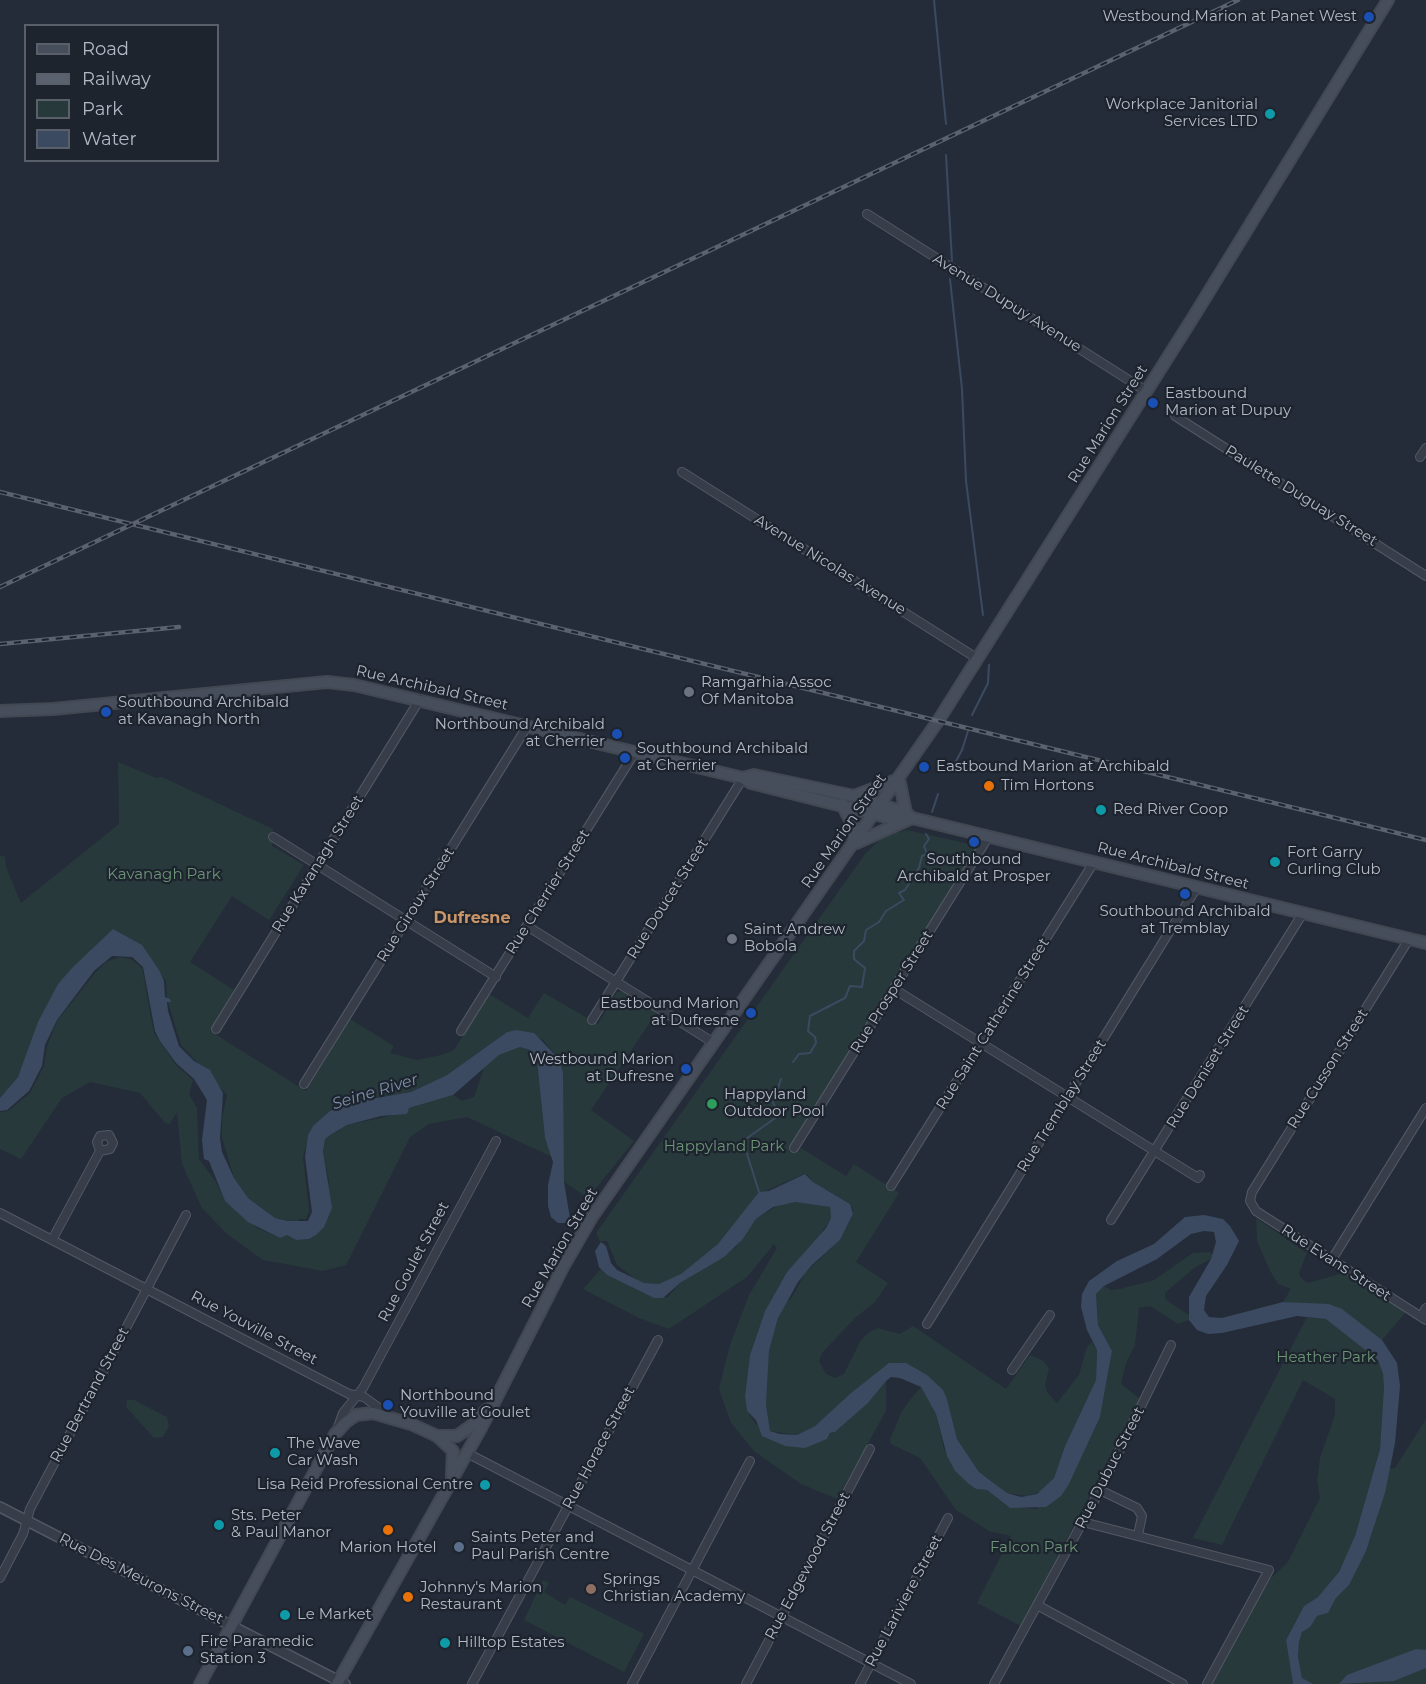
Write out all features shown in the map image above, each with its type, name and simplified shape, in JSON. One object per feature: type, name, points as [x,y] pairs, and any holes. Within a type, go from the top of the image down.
[{"type":"main road","name":"Rue Marion Street","points":[[340,1683],[451,1478],[467,1453],[563,1267],[592,1217],[899,779],[978,659],[1388,0]]},
{"type":"main road","name":"Rue Archibald Street","points":[[0,711],[54,709],[327,682],[368,687],[743,778],[759,785],[842,804],[878,809],[1426,943]]},
{"type":"main road","name":"Rue Archibald Street","points":[[743,778],[757,775],[854,796],[878,809]]},
{"type":"main road","points":[[842,804],[854,826],[853,844],[910,818],[899,779],[854,796]]},
{"type":"main road","points":[[437,1436],[457,1436],[471,1426],[490,1406]]},
{"type":"main road","points":[[200,1684],[335,1434],[356,1415],[373,1413],[392,1417]]},
{"type":"main road","name":"Rue Youville Street","points":[[392,1417],[437,1436]]},
{"type":"main road","points":[[437,1436],[453,1451],[451,1478]]},
{"type":"street","name":"Avenue Dupuy Avenue","points":[[867,214],[1146,391]]},
{"type":"street","name":"Paulette Duguay Street","points":[[1175,416],[1426,576]]},
{"type":"street","points":[[1420,457],[1426,448]]},
{"type":"street","name":"Avenue Nicolas Avenue","points":[[682,472],[978,659]]},
{"type":"street","name":"Rue Kavanagh Street","points":[[216,1029],[420,699]]},
{"type":"street","name":"Rue Giroux Street","points":[[304,1084],[528,725]]},
{"type":"street","name":"Rue Cherrier Street","points":[[461,1031],[635,752]]},
{"type":"street","name":"Rue Doucet Street","points":[[592,1020],[743,778]]},
{"type":"street","name":"Rue Prosper Street","points":[[794,1148],[989,836]]},
{"type":"street","points":[[273,837],[495,977]]},
{"type":"street","name":"Rue Saint Catherine Street","points":[[891,1186],[1094,862]]},
{"type":"street","name":"Rue Tremblay Street","points":[[927,1324],[1197,887]]},
{"type":"street","name":"Rue Deniset Street","points":[[1111,1220],[1303,913]]},
{"type":"street","points":[[527,926],[714,1043]]},
{"type":"street","name":"Rue Cusson Street","points":[[1250,1201],[1257,1184],[1409,939]]},
{"type":"street","points":[[894,989],[1198,1178],[1200,1175]]},
{"type":"street","points":[[1331,1260],[1426,1108]]},
{"type":"street","name":"Rue Goulet Street","points":[[335,1434],[343,1413],[356,1396],[496,1141]]},
{"type":"street","points":[[52,1240],[100,1150]]},
{"type":"street","name":"Rue Evans Street","points":[[1250,1201],[1256,1210],[1423,1318]]},
{"type":"street","name":"Rue Youville Street","points":[[0,1213],[356,1396],[364,1397],[392,1417]]},
{"type":"street","name":"Rue Bertrand Street","points":[[0,1578],[23,1534],[30,1509],[186,1215]]},
{"type":"street","points":[[1423,1318],[1426,1308]]},
{"type":"street","points":[[1012,1370],[1050,1315]]},
{"type":"street","name":"Rue Horace Street","points":[[472,1684],[658,1340]]},
{"type":"street","name":"Rue Dubuc Street","points":[[994,1684],[1100,1490],[1171,1345]]},
{"type":"street","name":"Rue Edgewood Street","points":[[746,1684],[870,1449]]},
{"type":"street","points":[[467,1453],[911,1684]]},
{"type":"street","points":[[632,1684],[750,1461]]},
{"type":"street","points":[[1100,1490],[1137,1508],[1142,1516],[1138,1535]]},
{"type":"street","name":"Rue Des Meurons Street","points":[[0,1507],[232,1625],[340,1683]]},
{"type":"street","name":"Rue Lariviere Street","points":[[860,1684],[948,1518]]},
{"type":"street","points":[[1083,1522],[1269,1570],[1207,1684]]},
{"type":"street","points":[[1037,1605],[1183,1684]]},
{"type":"green space","name":"Kavanagh Park","points":[[118,762],[156,778],[162,777],[273,829],[272,846],[304,865],[269,920],[232,896],[190,962],[234,990],[210,1031],[306,1091],[350,1019],[394,1046],[390,1053],[417,1060],[454,1050],[489,994],[528,1018],[544,993],[598,1024],[617,992],[623,991],[657,1012],[591,1110],[634,1141],[588,1198],[564,1182],[559,1059],[543,1040],[516,1030],[507,1032],[447,1075],[411,1092],[353,1101],[330,1111],[311,1129],[303,1157],[309,1211],[306,1219],[299,1219],[297,1222],[275,1218],[248,1198],[234,1178],[222,1138],[222,1118],[227,1095],[181,1045],[167,999],[166,981],[122,934],[113,929],[58,984],[18,1077],[0,1098],[0,855],[5,857],[6,867],[21,903],[119,824]]},
{"type":"green space","name":"Happyland Park","points":[[907,830],[978,846],[790,1147],[798,1152],[801,1148],[846,1176],[854,1164],[899,1193],[856,1262],[888,1283],[875,1302],[855,1318],[822,1353],[819,1361],[826,1374],[835,1378],[844,1374],[861,1340],[868,1333],[878,1328],[900,1334],[913,1326],[1006,1389],[1030,1355],[1042,1360],[1049,1368],[1045,1385],[1047,1392],[1057,1403],[1079,1375],[1087,1347],[1092,1342],[1097,1350],[1096,1380],[1065,1446],[1054,1478],[1042,1491],[1027,1496],[1007,1493],[979,1472],[957,1439],[947,1399],[889,1364],[851,1393],[815,1426],[797,1435],[770,1431],[766,1404],[767,1373],[769,1351],[778,1318],[784,1304],[792,1297],[805,1273],[840,1240],[852,1217],[853,1209],[850,1204],[813,1182],[808,1175],[804,1174],[761,1193],[721,1244],[675,1280],[647,1288],[617,1265],[607,1241],[600,1241],[596,1233],[865,854],[885,835]]},
{"type":"green space","points":[[120,957],[131,959],[142,968],[154,1033],[176,1065],[193,1080],[189,1094],[197,1108],[199,1159],[216,1182],[225,1201],[258,1228],[280,1238],[287,1235],[296,1240],[309,1239],[329,1182],[323,1151],[325,1139],[347,1125],[404,1113],[409,1108],[453,1095],[462,1101],[474,1097],[484,1068],[499,1055],[520,1047],[530,1050],[537,1061],[545,1138],[552,1157],[467,1117],[429,1124],[410,1137],[346,1265],[323,1271],[263,1260],[227,1234],[202,1208],[182,1164],[177,1112],[170,1124],[165,1123],[140,1093],[90,1082],[62,1098],[21,1159],[0,1149],[0,1112],[8,1111],[30,1093],[44,1066],[47,1046],[57,1021],[95,973],[106,962]]},
{"type":"green space","points":[[795,1202],[830,1207],[831,1218],[816,1241],[787,1272],[765,1311],[750,1355],[745,1396],[747,1411],[756,1424],[785,1446],[818,1442],[827,1439],[831,1433],[868,1403],[886,1381],[886,1411],[837,1499],[801,1484],[755,1452],[731,1423],[719,1389],[730,1345],[749,1295],[777,1248],[774,1244],[747,1277],[669,1329],[639,1318],[583,1289],[601,1269],[607,1275],[654,1298],[668,1297],[680,1283],[735,1248],[756,1219],[780,1204]]},
{"type":"green space","points":[[1256,1218],[1307,1253],[1299,1273],[1301,1278],[1308,1283],[1343,1273],[1406,1312],[1382,1340],[1335,1306],[1283,1302],[1291,1289],[1278,1284],[1270,1271],[1257,1241]]},
{"type":"green space","name":"Falcon Park","points":[[1210,1252],[1213,1255],[1211,1259],[1194,1268],[1165,1293],[1165,1298],[1169,1302],[1189,1315],[1189,1320],[1178,1324],[1150,1306],[1139,1308],[1135,1345],[1126,1363],[1121,1384],[1140,1399],[1021,1626],[977,1603],[1011,1536],[989,1531],[956,1510],[920,1458],[891,1444],[890,1439],[902,1411],[921,1387],[936,1414],[944,1449],[955,1471],[976,1489],[987,1490],[1007,1506],[1036,1509],[1069,1484],[1100,1417],[1112,1351],[1098,1325],[1096,1294],[1104,1286],[1111,1290],[1120,1289],[1154,1280],[1193,1253]]},
{"type":"green space","name":"Heather Park","points":[[1307,1317],[1326,1319],[1336,1325],[1378,1360],[1383,1374],[1384,1387],[1380,1449],[1352,1546],[1337,1575],[1318,1597],[1304,1606],[1286,1640],[1293,1684],[1212,1684],[1268,1581],[1288,1562],[1320,1498],[1317,1481],[1320,1458],[1335,1415],[1335,1399],[1303,1380],[1222,1545],[1193,1538]]},
{"type":"green space","points":[[127,1400],[134,1400],[167,1417],[169,1426],[163,1437],[154,1438],[126,1407]]},
{"type":"green space","points":[[1426,1419],[1426,1684],[1309,1684],[1302,1678],[1298,1657],[1300,1635],[1317,1616],[1328,1613],[1336,1598],[1349,1585],[1369,1542],[1385,1493],[1388,1469],[1395,1468]]},
{"type":"green space","points":[[543,1580],[549,1583],[544,1592],[565,1605],[570,1597],[644,1634],[624,1672],[524,1620]]},
{"type":"water","points":[[113,929],[142,945],[159,970],[164,981],[165,997],[171,1002],[167,1002],[168,1011],[179,1046],[194,1061],[210,1070],[223,1093],[220,1138],[222,1152],[234,1178],[248,1198],[275,1218],[288,1221],[308,1221],[312,1212],[305,1157],[308,1135],[313,1126],[330,1111],[353,1102],[411,1092],[447,1075],[507,1032],[516,1030],[534,1033],[559,1059],[563,1073],[564,1182],[570,1218],[567,1223],[558,1223],[551,1217],[548,1206],[548,1185],[553,1162],[545,1138],[537,1061],[530,1050],[520,1047],[499,1055],[453,1095],[409,1108],[407,1114],[381,1116],[347,1125],[325,1139],[323,1151],[332,1208],[324,1227],[316,1235],[309,1239],[296,1240],[287,1235],[280,1238],[248,1222],[225,1201],[209,1161],[204,1159],[202,1140],[207,1100],[194,1079],[176,1063],[160,1041],[155,1031],[143,967],[132,957],[112,956],[94,971],[57,1020],[45,1045],[42,1066],[29,1091],[7,1110],[0,1111],[0,1098],[18,1077],[38,1022],[58,984]]},
{"type":"water","points":[[805,1174],[813,1182],[850,1204],[853,1214],[840,1240],[812,1265],[798,1282],[778,1318],[769,1351],[766,1404],[770,1431],[780,1434],[797,1435],[815,1426],[889,1363],[906,1363],[927,1375],[943,1390],[957,1439],[979,1472],[1007,1493],[1021,1497],[1037,1494],[1054,1478],[1065,1446],[1096,1380],[1097,1350],[1087,1330],[1081,1307],[1082,1294],[1089,1281],[1117,1261],[1154,1244],[1185,1217],[1204,1215],[1223,1219],[1239,1241],[1227,1265],[1206,1296],[1204,1310],[1209,1317],[1222,1318],[1283,1302],[1329,1304],[1342,1309],[1382,1340],[1397,1363],[1400,1386],[1395,1443],[1385,1493],[1366,1551],[1349,1585],[1336,1598],[1328,1613],[1317,1616],[1310,1627],[1302,1632],[1298,1657],[1302,1678],[1313,1684],[1293,1684],[1286,1640],[1304,1606],[1318,1597],[1339,1572],[1355,1536],[1380,1449],[1384,1387],[1383,1374],[1378,1360],[1326,1319],[1297,1316],[1222,1333],[1208,1334],[1197,1330],[1189,1320],[1189,1297],[1211,1259],[1216,1242],[1214,1232],[1204,1231],[1191,1234],[1157,1259],[1104,1286],[1096,1294],[1098,1325],[1112,1351],[1100,1417],[1069,1484],[1061,1496],[1046,1507],[1010,1508],[987,1490],[976,1489],[969,1484],[955,1471],[947,1456],[936,1414],[921,1387],[900,1378],[891,1377],[886,1381],[868,1403],[835,1432],[830,1433],[827,1439],[805,1448],[785,1446],[762,1436],[756,1420],[747,1411],[745,1396],[750,1355],[765,1311],[787,1272],[826,1228],[831,1218],[830,1207],[795,1202],[773,1207],[756,1219],[742,1240],[724,1257],[680,1283],[663,1298],[654,1298],[607,1275],[599,1267],[595,1251],[601,1242],[606,1246],[611,1263],[617,1270],[644,1283],[659,1284],[681,1274],[718,1244],[759,1192],[769,1191]]},
{"type":"water","points":[[1416,1649],[1426,1650],[1426,1668],[1394,1681],[1339,1684],[1347,1675]]},
{"type":"waterway","points":[[934,0],[946,124]]},
{"type":"waterway","points":[[946,155],[952,261]]},
{"type":"waterway","points":[[950,279],[962,389],[966,481],[983,615]]},
{"type":"waterway","points":[[972,715],[988,683],[989,665]]},
{"type":"waterway","points":[[954,765],[968,731]]},
{"type":"waterway","points":[[932,812],[938,794]]},
{"type":"waterway","points":[[793,1062],[799,1054],[810,1053],[816,1043],[815,1037],[808,1031],[810,1016],[845,998],[850,986],[862,987],[865,968],[854,959],[854,951],[864,941],[866,930],[879,922],[886,911],[904,900],[899,893],[905,890],[919,868],[922,856],[927,854],[924,846],[929,839],[926,834]]},
{"type":"waterway","points":[[759,1192],[743,1141],[778,1116],[778,1110],[773,1103],[781,1079]]},
{"type":"railway","points":[[0,587],[1238,0]]},
{"type":"railway","points":[[0,492],[1426,840]]},
{"type":"railway","points":[[0,644],[179,627]]},
{"type":"place","name":"Westbound Marion at Panet West","points":[[1369,17]]},
{"type":"place","name":"Workplace Janitorial Services LTD","points":[[1270,114]]},
{"type":"place","name":"Eastbound Marion at Dupuy","points":[[1153,403]]},
{"type":"place","name":"Ramgarhia Assoc Of Manitoba","points":[[689,692]]},
{"type":"place","name":"Southbound Archibald at Kavanagh North","points":[[106,712]]},
{"type":"place","name":"Northbound Archibald at Cherrier","points":[[617,734]]},
{"type":"place","name":"Southbound Archibald at Cherrier","points":[[625,758]]},
{"type":"place","name":"Eastbound Marion at Archibald","points":[[924,767]]},
{"type":"place","name":"Tim Hortons","points":[[989,786]]},
{"type":"place","name":"Red River Coop","points":[[1101,810]]},
{"type":"place","name":"Southbound Archibald at Prosper","points":[[974,842]]},
{"type":"place","name":"Fort Garry Curling Club","points":[[1275,862]]},
{"type":"place","name":"Southbound Archibald at Tremblay","points":[[1185,894]]},
{"type":"place","name":"Saint Andrew Bobola","points":[[732,939]]},
{"type":"place","name":"Eastbound Marion at Dufresne","points":[[751,1013]]},
{"type":"place","name":"Westbound Marion at Dufresne","points":[[686,1069]]},
{"type":"place","name":"Happyland Outdoor Pool","points":[[712,1104]]},
{"type":"place","name":"Northbound Youville at Goulet","points":[[388,1405]]},
{"type":"place","name":"The Wave Car Wash","points":[[275,1453]]},
{"type":"place","name":"Lisa Reid Professional Centre","points":[[485,1485]]},
{"type":"place","name":"Sts. Peter & Paul Manor","points":[[219,1525]]},
{"type":"place","name":"Marion Hotel","points":[[388,1530]]},
{"type":"place","name":"Saints Peter and Paul Parish Centre","points":[[459,1547]]},
{"type":"place","name":"Springs Christian Academy","points":[[591,1589]]},
{"type":"place","name":"Johnny's Marion Restaurant","points":[[408,1597]]},
{"type":"place","name":"Le Market","points":[[285,1615]]},
{"type":"place","name":"Hilltop Estates","points":[[445,1643]]},
{"type":"place","name":"Fire Paramedic Station 3","points":[[188,1651]]},
{"type":"district","name":"Dufresne","points":[[472,918]]},
{"type":"water label","name":"Seine River","points":[[375,1092]]}]
